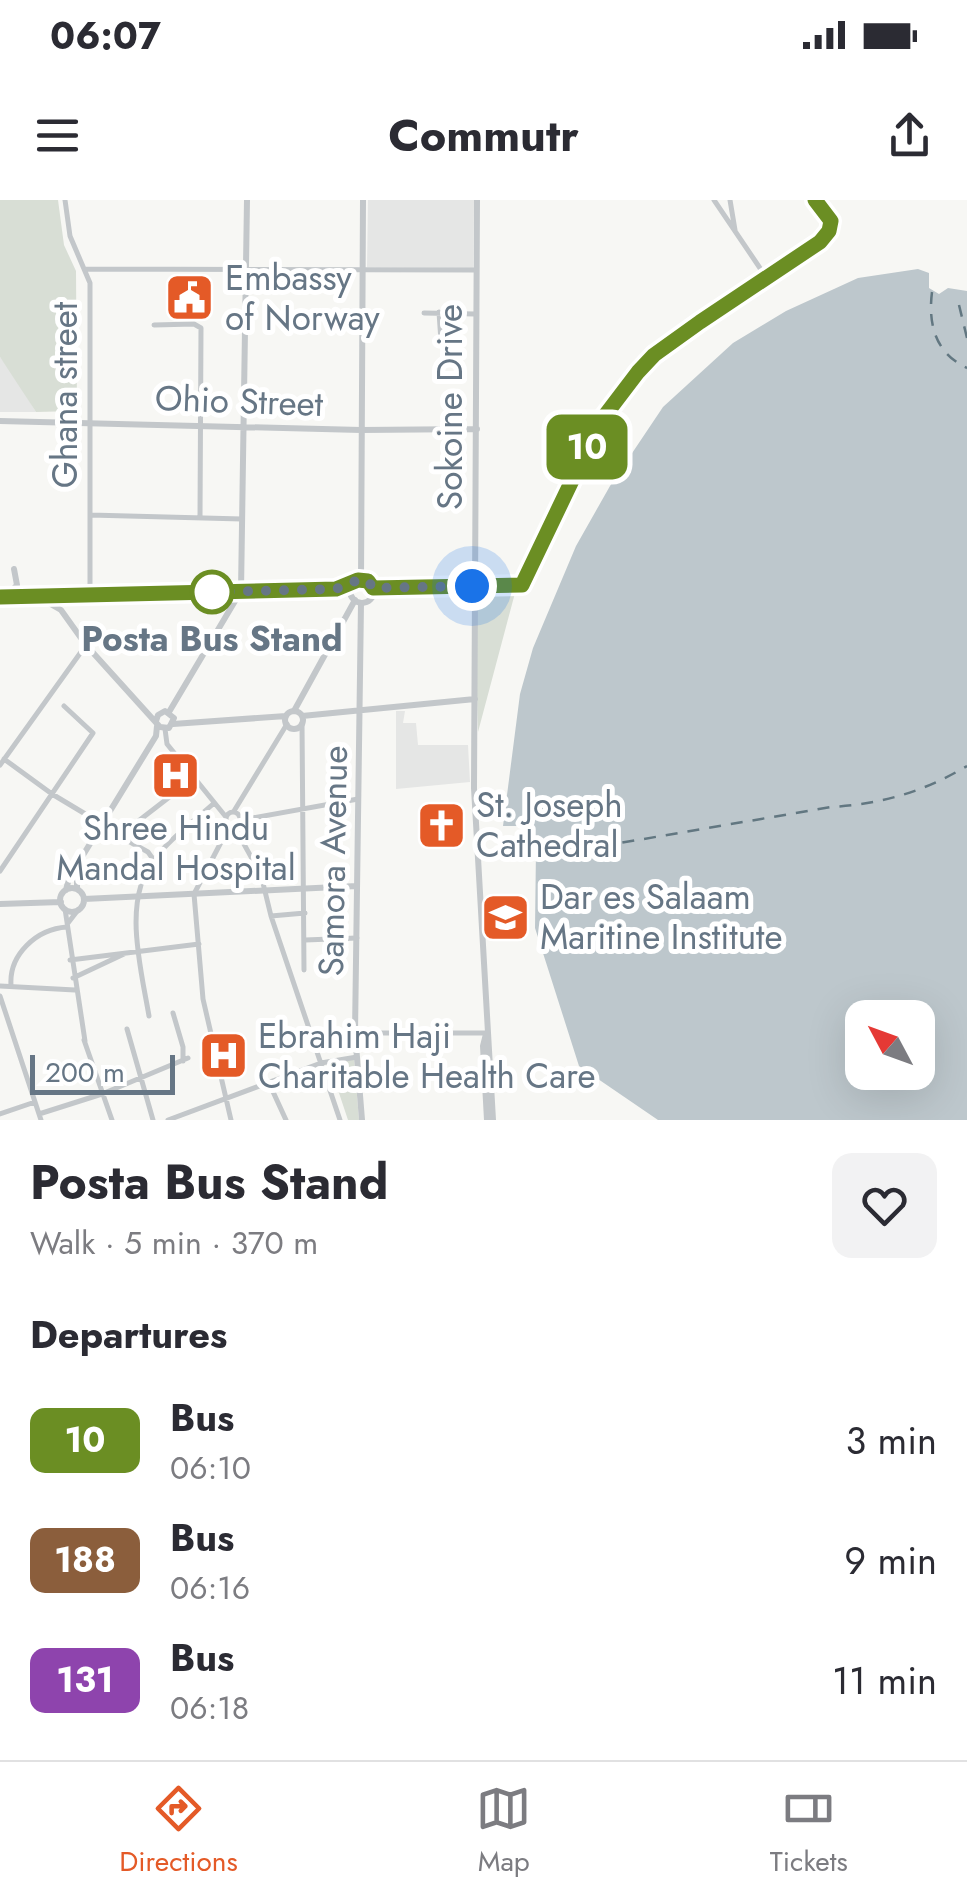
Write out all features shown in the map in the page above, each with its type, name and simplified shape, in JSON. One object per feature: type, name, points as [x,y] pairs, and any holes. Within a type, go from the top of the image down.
[{"type":"street","name":"Ghana street","points":[[65,200],[70,236],[90,283],[90,594]]},
{"type":"street","points":[[112,1120],[84,1039],[62,906],[69,878],[241,593],[247,200]]},
{"type":"street","points":[[286,720],[296,728],[355,599],[364,200]]},
{"type":"street","name":"Sokoine Drive","points":[[476,200],[474,815],[490,1120]]},
{"type":"street","points":[[714,200],[766,278]]},
{"type":"street","points":[[730,200],[735,233]]},
{"type":"street","points":[[84,269],[476,270]]},
{"type":"street","points":[[440,312],[441,342]]},
{"type":"street","points":[[424,313],[476,314]]},
{"type":"street","points":[[154,324],[194,324],[201,328],[200,518]]},
{"type":"street","name":"Ohio Street","points":[[0,421],[477,429]]},
{"type":"street","points":[[90,516],[242,519]]},
{"type":"street","points":[[2,599],[17,586],[14,569]]},
{"type":"street","points":[[2,599],[241,593],[355,599],[372,598],[373,588],[368,581],[336,589],[241,593],[69,600],[43,598]]},
{"type":"street","points":[[373,588],[522,585]]},
{"type":"street","points":[[43,598],[61,610],[86,644],[162,724],[168,744],[226,817],[260,874],[340,1120]]},
{"type":"street","name":"Samora Avenue","points":[[355,599],[360,712],[356,1033],[362,1120]]},
{"type":"street","points":[[61,610],[69,600]]},
{"type":"street","points":[[86,644],[2,762],[103,824]]},
{"type":"street","points":[[162,724],[286,720],[475,699]]},
{"type":"street","points":[[0,871],[93,733],[64,706]]},
{"type":"street","points":[[300,717],[304,970]]},
{"type":"street","points":[[226,817],[234,811],[286,720]]},
{"type":"street","points":[[153,859],[130,842],[128,829],[194,778]]},
{"type":"street","points":[[231,1120],[204,1002],[194,894],[232,826],[241,820],[358,799]]},
{"type":"street","points":[[149,1016],[139,951],[137,896],[153,859],[213,804]]},
{"type":"street","points":[[234,811],[241,820]]},
{"type":"street","points":[[84,899],[77,889],[76,874],[103,824]]},
{"type":"street","points":[[84,899],[358,886]]},
{"type":"street","points":[[66,890],[77,889]]},
{"type":"street","points":[[0,962],[14,960],[40,937],[67,925],[84,899]]},
{"type":"street","points":[[0,904],[78,910]]},
{"type":"street","points":[[271,916],[305,913]]},
{"type":"street","points":[[304,940],[358,938]]},
{"type":"street","points":[[70,960],[199,944]]},
{"type":"street","points":[[73,978],[126,952]]},
{"type":"street","points":[[10,986],[14,960]]},
{"type":"street","points":[[0,986],[75,990]]},
{"type":"street","points":[[0,996],[40,1117],[185,1059],[173,1013]]},
{"type":"street","points":[[127,1029],[153,1120]]},
{"type":"street","points":[[356,1033],[486,1033]]},
{"type":"street","points":[[168,1120],[321,1063],[357,1057]]},
{"type":"street","points":[[269,1083],[286,1120]]},
{"type":"street","points":[[0,1114],[36,1102]]},
{"type":"shaded area","points":[[0,200],[58,200],[64,245],[76,271],[77,411],[36,412],[0,357]]},
{"type":"shaded area","points":[[368,200],[474,200],[473,268],[367,267]]},
{"type":"shaded area","points":[[918,269],[929,273],[929,288],[939,294],[948,288],[967,291],[967,1120],[658,1120],[579,1066],[535,928],[533,826],[503,826],[520,694],[533,648],[576,546],[610,486],[663,407],[733,343],[786,311],[858,278]]},
{"type":"shaded area","points":[[0,357],[10,370],[36,412],[0,412]]},
{"type":"shaded area","points":[[474,593],[515,593],[478,732]]},
{"type":"shaded area","points":[[396,711],[405,711],[403,723],[416,723],[418,745],[468,745],[470,782],[396,789]]},
{"type":"shaded area","points":[[354,1059],[359,1120],[348,1120],[329,1063]]},
{"type":"ferry route","points":[[932,292],[931,315],[936,336],[947,354],[967,368]]},
{"type":"ferry route","points":[[959,305],[967,338]]},
{"type":"ferry route","points":[[579,850],[885,800],[918,790],[967,766]]},
{"type":"bus line","name":"10","points":[[0,597],[336,589],[361,580],[368,581],[373,588],[522,585],[605,414],[654,355],[820,242],[831,221],[815,200]]},
{"type":"place","name":"Embassy of Norway","points":[[190,298]]},
{"type":"place","name":"Posta Bus Stand","points":[[212,592]]},
{"type":"place","name":"Shree Hindu Mandal Hospital","points":[[176,776]]},
{"type":"place","name":"St. Joseph Cathedral","points":[[441,825]]},
{"type":"place","name":"Dar es Salaam Maritine Institute","points":[[505,917]]},
{"type":"place","name":"Ebrahim Haji Charitable Health Care","points":[[223,1056]]},
{"type":"route","points":[[212,592],[336,589],[361,580],[368,581],[373,588],[472,586]]}]
